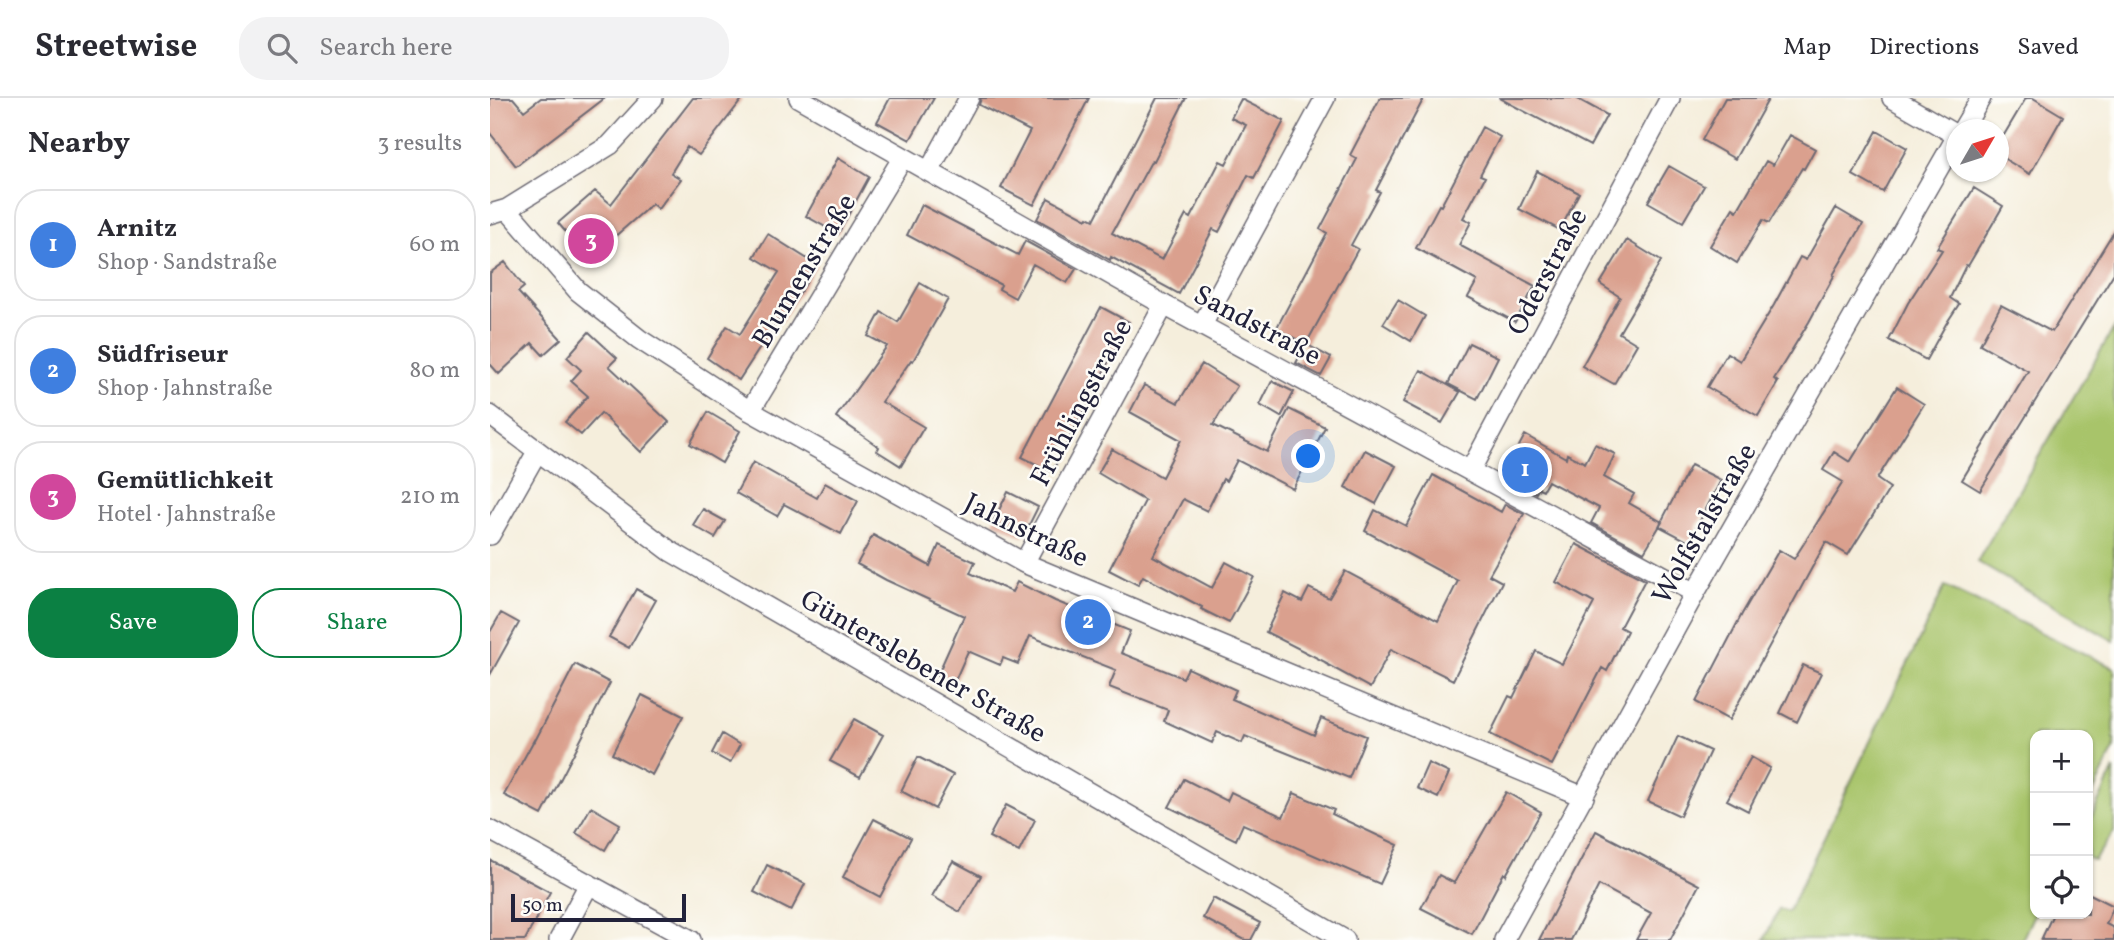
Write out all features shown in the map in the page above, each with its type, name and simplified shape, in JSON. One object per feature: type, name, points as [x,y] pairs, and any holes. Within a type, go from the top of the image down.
[{"type":"street","points":[[498,212],[610,145],[653,98]]},
{"type":"street","name":"Sandstraße","points":[[799,98],[1164,305],[1695,593]]},
{"type":"street","points":[[929,171],[969,98]]},
{"type":"street","points":[[1202,325],[1325,98]]},
{"type":"street","name":"Oderstraße","points":[[1470,471],[1670,98]]},
{"type":"street","points":[[1892,98],[1946,131]]},
{"type":"street","points":[[1969,119],[1981,98]]},
{"type":"street","name":"Wolfstalstraße","points":[[1504,940],[1695,593],[1946,154]]},
{"type":"street","name":"Blumenstraße","points":[[750,411],[903,157]]},
{"type":"street","name":"Jahnstraße","points":[[498,212],[578,290],[639,339],[750,411],[1024,563],[1584,797]]},
{"type":"street","name":"Frühlingstraße","points":[[1024,563],[1164,305]]},
{"type":"street","name":"Günterslebener Straße","points":[[490,415],[670,551],[1345,940]]},
{"type":"street","points":[[490,535],[537,452]]},
{"type":"street","points":[[490,830],[691,940]]},
{"type":"street","points":[[559,940],[589,884]]},
{"type":"green space","points":[[2114,328],[2114,641],[1977,562]]},
{"type":"green space","points":[[1945,586],[2114,668],[2114,749],[2093,793],[2093,730],[2030,730],[2032,919],[2022,940],[1764,940],[1779,909],[1788,912]]},
{"type":"green space","points":[[2114,769],[2114,832],[2094,860],[2093,813]]},
{"type":"building","points":[[490,98],[513,98],[524,111],[541,98],[605,98],[516,166],[490,133]]},
{"type":"building","points":[[693,98],[743,98],[699,155],[687,147],[671,173],[681,179],[658,209],[652,204],[589,259],[558,223],[595,191],[611,204]]},
{"type":"building","points":[[890,98],[934,98],[910,140],[877,122]]},
{"type":"building","points":[[981,98],[1089,98],[1034,205],[1001,188],[1030,131],[979,105]]},
{"type":"building","points":[[1157,98],[1186,98],[1154,161],[1152,160],[1112,233],[1162,260],[1186,215],[1191,218],[1220,161],[1226,164],[1246,125],[1231,118],[1241,99],[1284,121],[1254,178],[1248,175],[1219,232],[1213,229],[1179,294],[1111,257],[1110,260],[1037,219],[1048,198],[1087,219],[1088,217],[1094,220]]},
{"type":"building","points":[[1380,98],[1424,98],[1376,190],[1380,192],[1351,245],[1358,249],[1306,344],[1276,329],[1327,233],[1320,229],[1357,159],[1350,155]]},
{"type":"building","points":[[1499,98],[1576,98],[1607,115],[1590,146]]},
{"type":"building","points":[[1725,98],[1769,98],[1735,159],[1702,140]]},
{"type":"building","points":[[2026,98],[2033,98],[2063,116],[2030,174],[2009,162],[2009,127]]},
{"type":"building","points":[[1482,127],[1500,137],[1480,175],[1485,177],[1463,218],[1471,222],[1459,245],[1535,286],[1515,322],[1468,297],[1477,281],[1416,248]]},
{"type":"building","points":[[1877,131],[1907,148],[1883,192],[1853,175]]},
{"type":"building","points":[[1790,135],[1815,149],[1769,223],[1763,220],[1737,263],[1710,246],[1733,208],[1737,211],[1766,161],[1773,165]]},
{"type":"building","points":[[838,158],[869,177],[838,234],[806,216]]},
{"type":"building","points":[[1669,166],[1704,186],[1683,222],[1648,202]]},
{"type":"building","points":[[1537,171],[1579,193],[1560,230],[1519,209]]},
{"type":"building","points":[[1974,188],[2003,206],[1968,266],[1966,265],[1950,298],[1959,304],[1926,360],[1889,340],[1908,303],[1942,250],[1937,248]]},
{"type":"building","points":[[922,205],[1018,255],[1025,241],[1076,269],[1067,283],[1033,264],[1015,298],[999,289],[1001,285],[907,235]]},
{"type":"building","points":[[1836,208],[1863,224],[1774,379],[1778,382],[1758,416],[1707,387],[1727,353],[1740,361],[1800,257],[1806,260]]},
{"type":"building","points":[[2114,231],[2114,273],[1980,491],[1962,480],[2028,371],[1980,344],[2001,305],[2052,332]]},
{"type":"building","points":[[768,234],[817,265],[782,322],[778,320],[739,380],[707,358],[727,326],[740,334],[779,272],[754,257]]},
{"type":"building","points":[[1627,240],[1661,261],[1619,333],[1637,344],[1614,384],[1582,366],[1620,297],[1600,284]]},
{"type":"building","points":[[505,262],[524,287],[518,292],[561,339],[543,355],[532,343],[499,374],[490,364],[490,273]]},
{"type":"building","points":[[920,283],[948,299],[913,361],[911,360],[882,402],[924,427],[901,466],[877,451],[879,447],[836,417],[887,346],[868,336],[881,312],[898,322]]},
{"type":"building","points":[[1398,300],[1425,316],[1411,341],[1383,324]]},
{"type":"building","points":[[1101,307],[1129,322],[1052,472],[1022,457]]},
{"type":"building","points":[[589,332],[617,358],[609,366],[669,422],[641,452],[601,413],[581,435],[565,422],[588,396],[571,381],[581,370],[567,357]]},
{"type":"building","points":[[1469,343],[1498,357],[1477,399],[1448,384]]},
{"type":"building","points":[[1306,344],[1331,358],[1321,376],[1296,363]]},
{"type":"building","points":[[1202,364],[1237,386],[1213,425],[1267,452],[1289,409],[1325,427],[1293,489],[1237,460],[1226,481],[1223,479],[1207,511],[1183,499],[1153,556],[1212,588],[1226,562],[1254,577],[1229,623],[1143,576],[1138,585],[1109,570],[1145,501],[1098,473],[1112,449],[1162,477],[1181,440],[1130,412],[1144,385],[1178,403]]},
{"type":"building","points":[[1421,370],[1460,392],[1442,423],[1403,402]]},
{"type":"building","points":[[1272,381],[1294,392],[1281,417],[1260,405]]},
{"type":"building","points":[[1897,387],[1924,404],[1877,479],[1890,488],[1848,555],[1826,542],[1729,720],[1696,702],[1779,550],[1794,559],[1843,482],[1823,470],[1834,452],[1850,462]]},
{"type":"building","points":[[708,412],[740,431],[722,463],[690,444]]},
{"type":"building","points":[[1525,435],[1566,458],[1567,454],[1585,463],[1595,444],[1615,454],[1604,477],[1634,494],[1629,503],[1662,522],[1644,552],[1591,523],[1599,508],[1548,481],[1543,490],[1539,488],[1536,493],[1517,483],[1520,478],[1506,470]]},
{"type":"building","points":[[1365,450],[1396,466],[1376,504],[1345,487]]},
{"type":"building","points":[[753,462],[817,498],[825,483],[858,501],[841,534],[784,504],[777,516],[736,493]]},
{"type":"building","points":[[1691,465],[1721,480],[1689,542],[1659,526]]},
{"type":"building","points":[[1433,475],[1501,512],[1505,504],[1524,514],[1489,575],[1502,582],[1453,680],[1391,649],[1370,688],[1266,632],[1285,593],[1302,602],[1309,588],[1329,598],[1345,571],[1438,621],[1458,581],[1365,531],[1375,510],[1406,526]]},
{"type":"building","points":[[1008,492],[1038,507],[1023,537],[993,522]]},
{"type":"building","points":[[703,509],[725,521],[715,538],[693,525]]},
{"type":"building","points":[[873,535],[930,566],[939,545],[975,562],[970,573],[1012,592],[1017,582],[1055,601],[1130,631],[1121,653],[1183,678],[1188,668],[1236,690],[1232,699],[1314,735],[1321,718],[1366,736],[1349,778],[1245,736],[1242,743],[1217,732],[1212,743],[1164,721],[1168,710],[1109,687],[1116,670],[1030,636],[1018,664],[1003,658],[1000,665],[968,651],[954,683],[937,676],[964,616],[857,564]]},
{"type":"building","points":[[1576,544],[1645,580],[1620,627],[1627,631],[1607,671],[1602,668],[1552,765],[1490,734],[1509,696],[1513,698],[1536,651],[1562,664],[1594,603],[1556,582]]},
{"type":"building","points":[[636,589],[656,600],[629,648],[609,637]]},
{"type":"building","points":[[501,613],[519,623],[490,675],[490,632]]},
{"type":"building","points":[[575,664],[610,683],[542,815],[504,795]]},
{"type":"building","points":[[1803,665],[1821,673],[1797,722],[1780,713]]},
{"type":"building","points":[[642,695],[683,716],[652,775],[612,754]]},
{"type":"building","points":[[854,719],[883,735],[860,777],[830,761]]},
{"type":"building","points":[[722,734],[740,745],[730,763],[712,753]]},
{"type":"building","points":[[1678,736],[1710,751],[1680,816],[1648,801]]},
{"type":"building","points":[[918,757],[953,775],[935,809],[901,791]]},
{"type":"building","points":[[1751,757],[1770,768],[1748,811],[1727,800]]},
{"type":"building","points":[[1428,763],[1449,773],[1438,798],[1417,788]]},
{"type":"building","points":[[1184,779],[1227,801],[1231,792],[1283,817],[1294,793],[1334,810],[1332,814],[1398,845],[1380,884],[1243,824],[1236,840],[1169,807]]},
{"type":"building","points":[[1506,792],[1541,812],[1506,875],[1504,873],[1472,934],[1421,908],[1439,875],[1454,883]]},
{"type":"building","points":[[1006,805],[1035,820],[1019,852],[989,837]]},
{"type":"building","points":[[591,807],[620,824],[605,850],[576,833]]},
{"type":"building","points":[[874,819],[911,838],[880,897],[843,877]]},
{"type":"building","points":[[1596,831],[1699,885],[1670,940],[1636,940],[1651,913],[1599,885],[1571,940],[1539,940]]},
{"type":"building","points":[[490,860],[550,892],[525,940],[490,940]]},
{"type":"building","points":[[953,861],[981,876],[960,912],[932,896]]},
{"type":"building","points":[[767,865],[805,884],[791,911],[754,892]]},
{"type":"building","points":[[2093,896],[2114,906],[2106,924],[2114,928],[2114,940],[2041,940],[2051,919],[2093,919]]},
{"type":"building","points":[[1213,898],[1260,923],[1251,940],[1245,940],[1203,918]]},
{"type":"place","name":"Gemütlichkeit","points":[[591,241]]},
{"type":"place","name":"Arnitz","points":[[1525,470]]},
{"type":"place","name":"Südfriseur","points":[[1088,622]]}]
